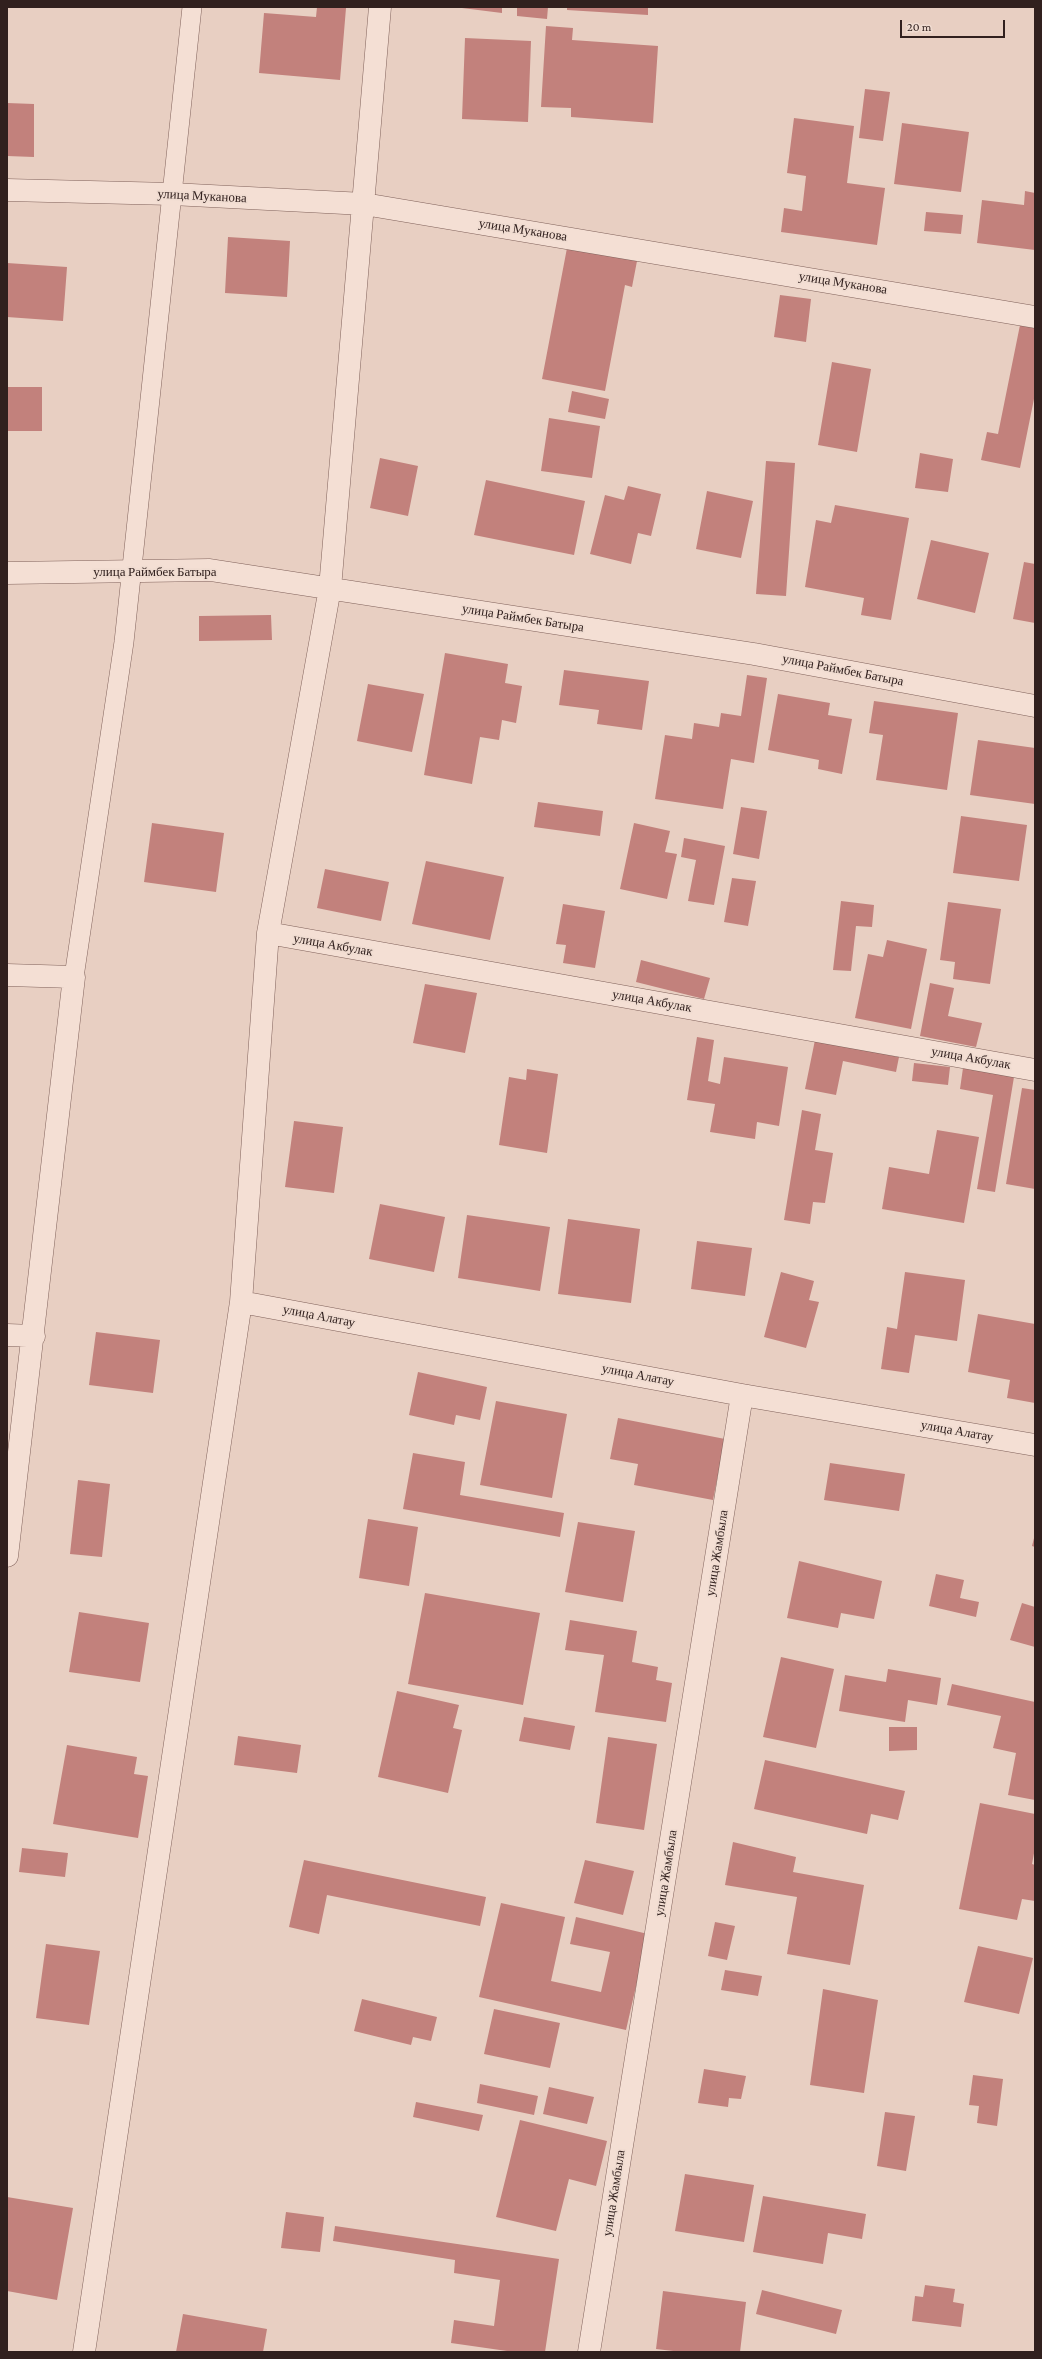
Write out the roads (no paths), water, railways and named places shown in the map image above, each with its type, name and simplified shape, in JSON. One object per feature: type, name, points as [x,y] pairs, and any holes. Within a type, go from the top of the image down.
[{"type":"street","points":[[84,2352],[241,1302],[268,933],[330,588],[380,7]]},
{"type":"street","name":"улица Муканова","points":[[7,190],[172,194],[364,204],[1035,317]]},
{"type":"street","name":"улица Раймбек Батыра","points":[[7,573],[210,570],[754,654],[1035,706]]},
{"type":"street","name":"улица Акбулак","points":[[268,933],[1035,1070]]},
{"type":"street","points":[[7,976],[74,977],[34,1336],[7,1556]]},
{"type":"street","name":"улица Алатау","points":[[241,1302],[742,1395],[1035,1445]]},
{"type":"street","points":[[7,1336],[34,1336]]},
{"type":"street","name":"улица Жамбыла","points":[[589,2352],[742,1395]]},
{"type":"lane","points":[[74,977],[124,642],[192,7]]}]
